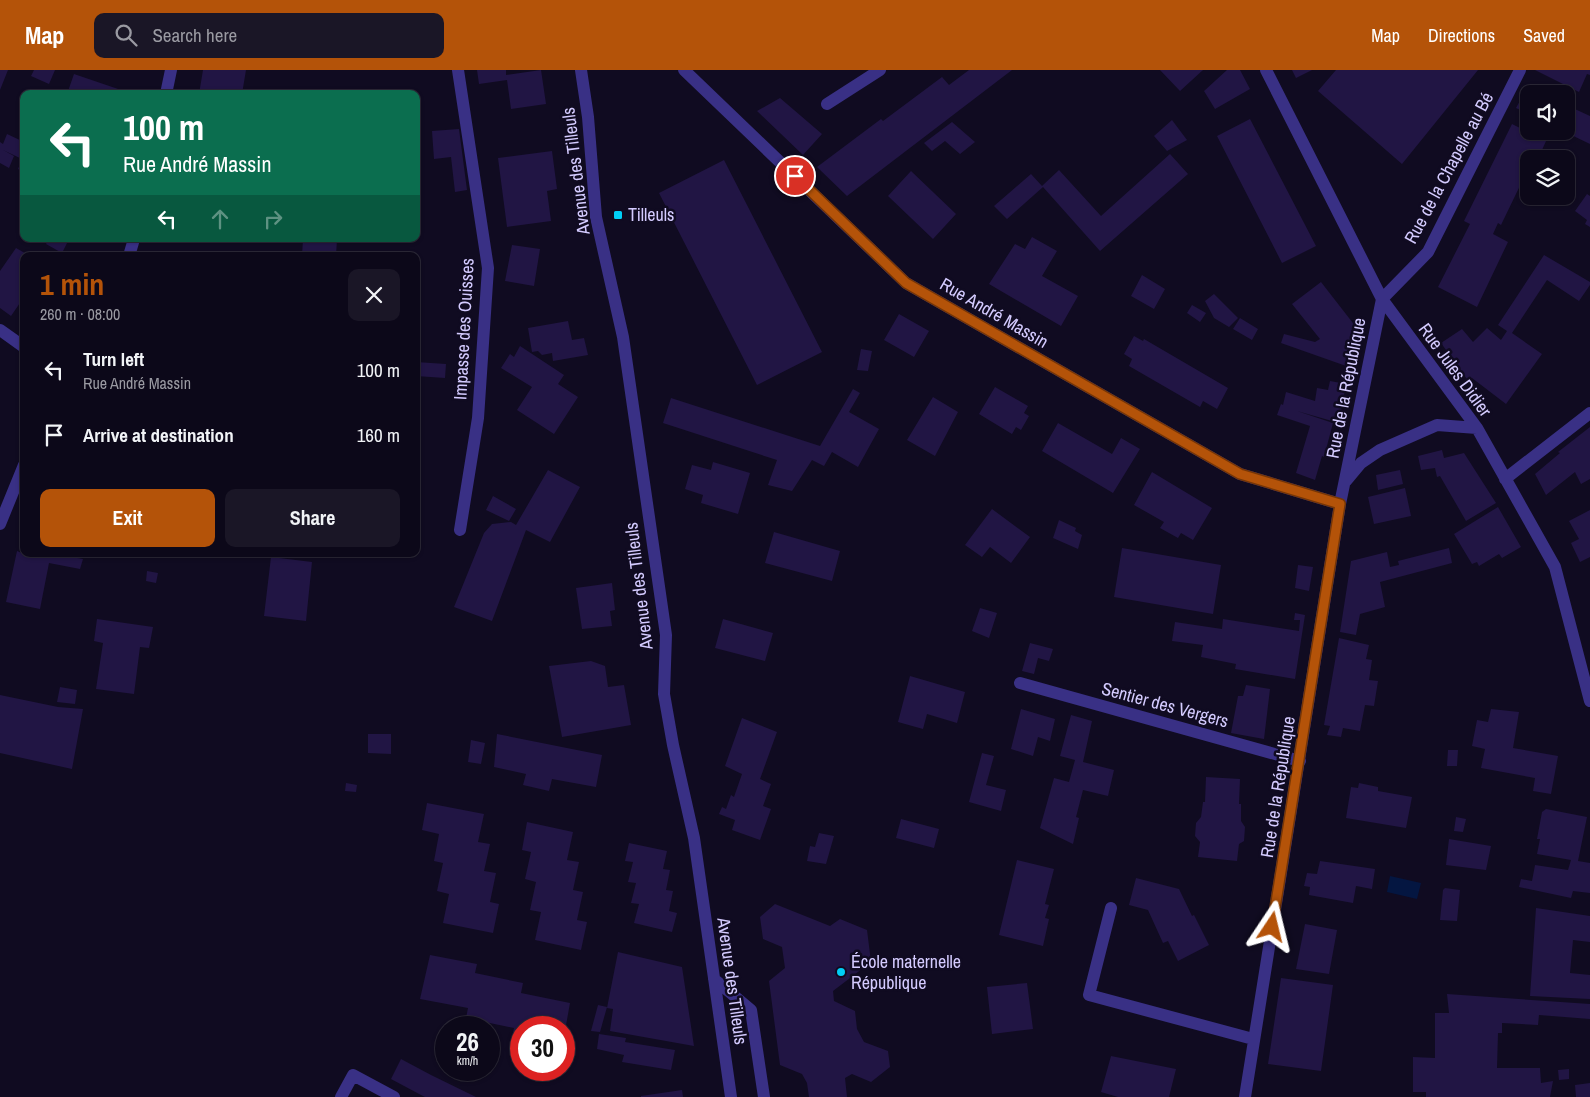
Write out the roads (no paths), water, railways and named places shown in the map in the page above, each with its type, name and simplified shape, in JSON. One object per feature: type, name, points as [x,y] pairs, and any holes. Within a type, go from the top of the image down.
[{"type":"street","points":[[167,90],[171,70]]},
{"type":"street","name":"Impasse des Ouisses","points":[[458,70],[488,268],[478,418],[460,530]]},
{"type":"street","name":"Avenue des Tilleuls","points":[[581,70],[588,117],[596,217],[623,337],[666,635],[664,694],[672,745],[694,838],[731,1097]]},
{"type":"street","name":"Rue André Massin","points":[[684,70],[906,283],[1240,474],[1340,504]]},
{"type":"street","points":[[826,104],[880,70]]},
{"type":"street","name":"Rue Jules Didier","points":[[1266,70],[1382,299],[1477,428],[1555,567],[1590,700]]},
{"type":"street","name":"Rue de la Chapelle au Bé","points":[[1382,299],[1428,252],[1520,70]]},
{"type":"street","name":"Rue de la République","points":[[1245,1097],[1340,504],[1382,299]]},
{"type":"street","points":[[0,330],[20,344]]},
{"type":"street","points":[[1506,479],[1590,413]]},
{"type":"street","name":"Rue de la République","points":[[1345,483],[1361,463],[1380,450],[1437,425],[1477,428]]},
{"type":"street","points":[[0,524],[20,475]]},
{"type":"street","name":"Sentier des Vergers","points":[[1020,683],[1300,761]]},
{"type":"street","points":[[1111,908],[1089,995],[1254,1038]]},
{"type":"street","points":[[714,979],[751,1010],[764,1097]]},
{"type":"street","points":[[341,1097],[353,1075],[394,1097]]},
{"type":"water","points":[[1390,876],[1421,883],[1417,899],[1387,892]]},
{"type":"place","name":"Tilleuls","points":[[618,215]]},
{"type":"place","name":"École maternelle République","points":[[841,972]]}]
